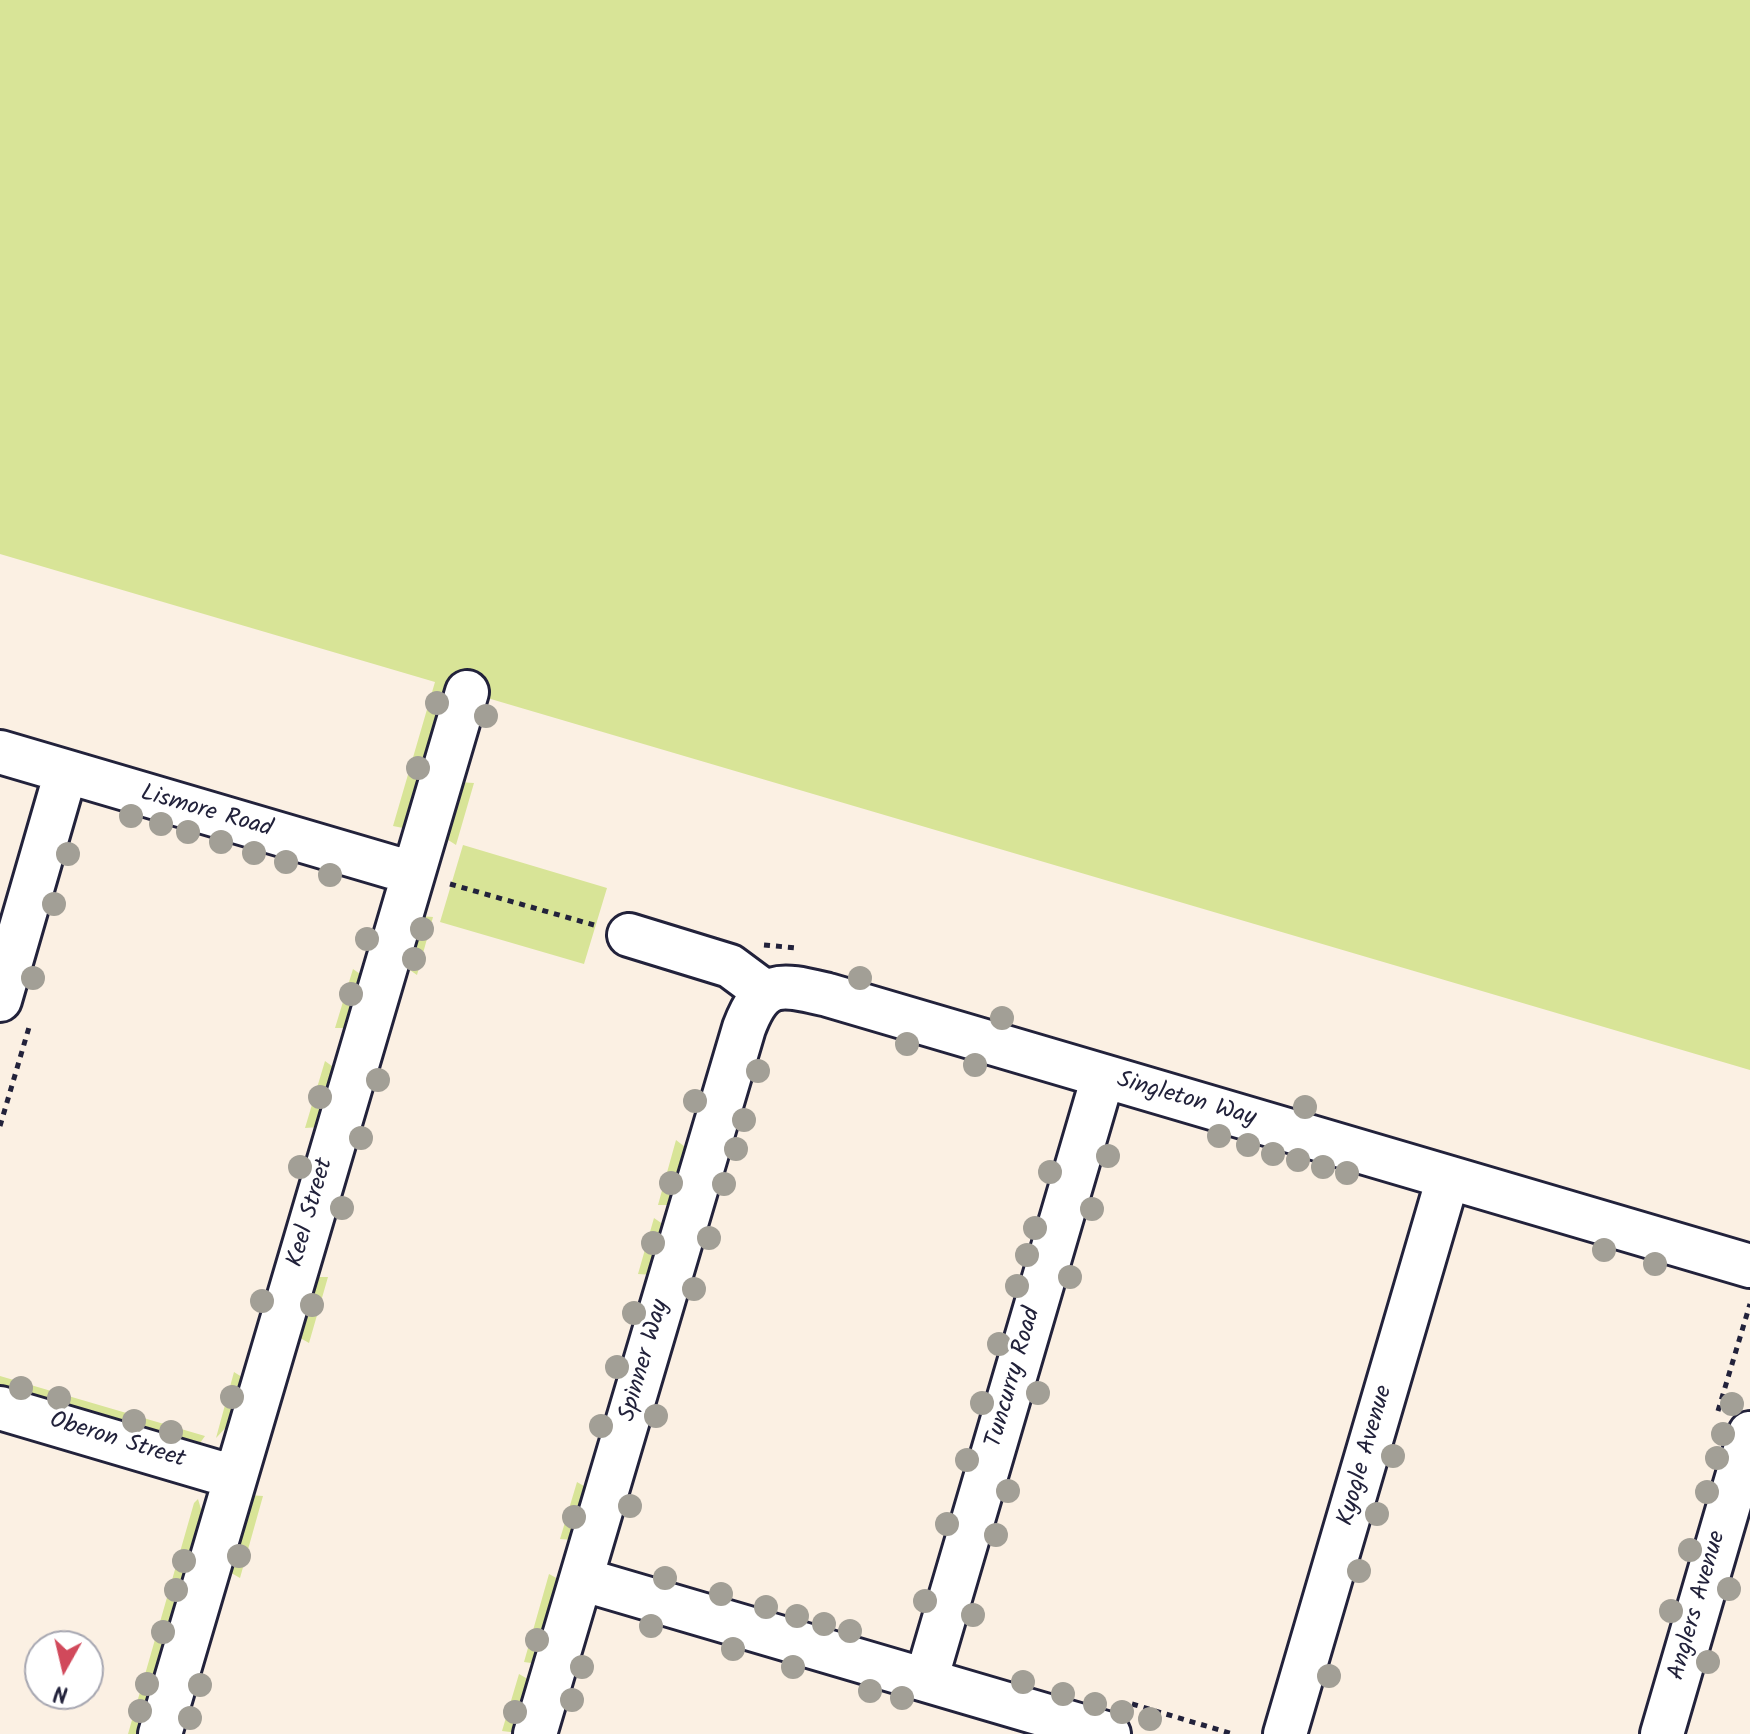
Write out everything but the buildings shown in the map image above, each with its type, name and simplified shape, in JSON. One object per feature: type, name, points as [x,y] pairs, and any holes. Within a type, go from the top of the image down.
[{"type":"street","name":"Keel Street","points":[[160,1734],[234,1477],[430,878],[467,692]]},
{"type":"street","name":"Lismore Road","points":[[0,752],[430,878]]},
{"type":"street","points":[[0,1000],[66,772]]},
{"type":"street","points":[[629,935],[730,966],[765,992]]},
{"type":"street","name":"Singleton Way","points":[[765,992],[784,986],[828,995],[1750,1266]]},
{"type":"street","name":"Spinner Way","points":[[535,1734],[744,1028],[751,1009],[765,992]]},
{"type":"street","name":"Tuncurry Road","points":[[926,1680],[1103,1077]]},
{"type":"street","name":"Kyogle Avenue","points":[[1285,1734],[1448,1178]]},
{"type":"street","name":"Oberon Street","points":[[0,1408],[234,1477]]},
{"type":"street","name":"Anglers Avenue","points":[[1662,1734],[1750,1433]]},
{"type":"street","points":[[581,1579],[1109,1734]]},
{"type":"path","points":[[430,878],[629,935]]},
{"type":"path","points":[[730,966],[756,947],[771,944],[802,950]]},
{"type":"green space","points":[[0,0],[1750,0],[1750,1070],[450,687],[408,820],[403,828],[393,826],[435,682],[0,554]]},
{"type":"green space","points":[[458,782],[474,783],[456,845],[442,836]]},
{"type":"green space","points":[[463,845],[607,888],[584,964],[440,922]]},
{"type":"green space","points":[[419,916],[433,917],[417,975],[404,966]]},
{"type":"green space","points":[[353,969],[363,976],[348,1028],[335,1028]]},
{"type":"green space","points":[[325,1061],[336,1069],[319,1127],[305,1128]]},
{"type":"green space","points":[[676,1140],[689,1150],[673,1205],[658,1205]]},
{"type":"green space","points":[[654,1218],[667,1227],[653,1275],[638,1274]]},
{"type":"green space","points":[[313,1277],[328,1277],[309,1343],[295,1335]]},
{"type":"green space","points":[[234,1372],[245,1379],[231,1422],[216,1438]]},
{"type":"green space","points":[[0,1376],[205,1436],[200,1443],[192,1444],[0,1388]]},
{"type":"green space","points":[[577,1482],[589,1489],[574,1540],[560,1539]]},
{"type":"green space","points":[[248,1495],[263,1496],[240,1578],[226,1570]]},
{"type":"green space","points":[[198,1499],[203,1516],[141,1734],[128,1734],[194,1503]]},
{"type":"green space","points":[[549,1574],[562,1581],[538,1664],[524,1662]]},
{"type":"green space","points":[[519,1674],[533,1682],[518,1733],[502,1731]]}]
